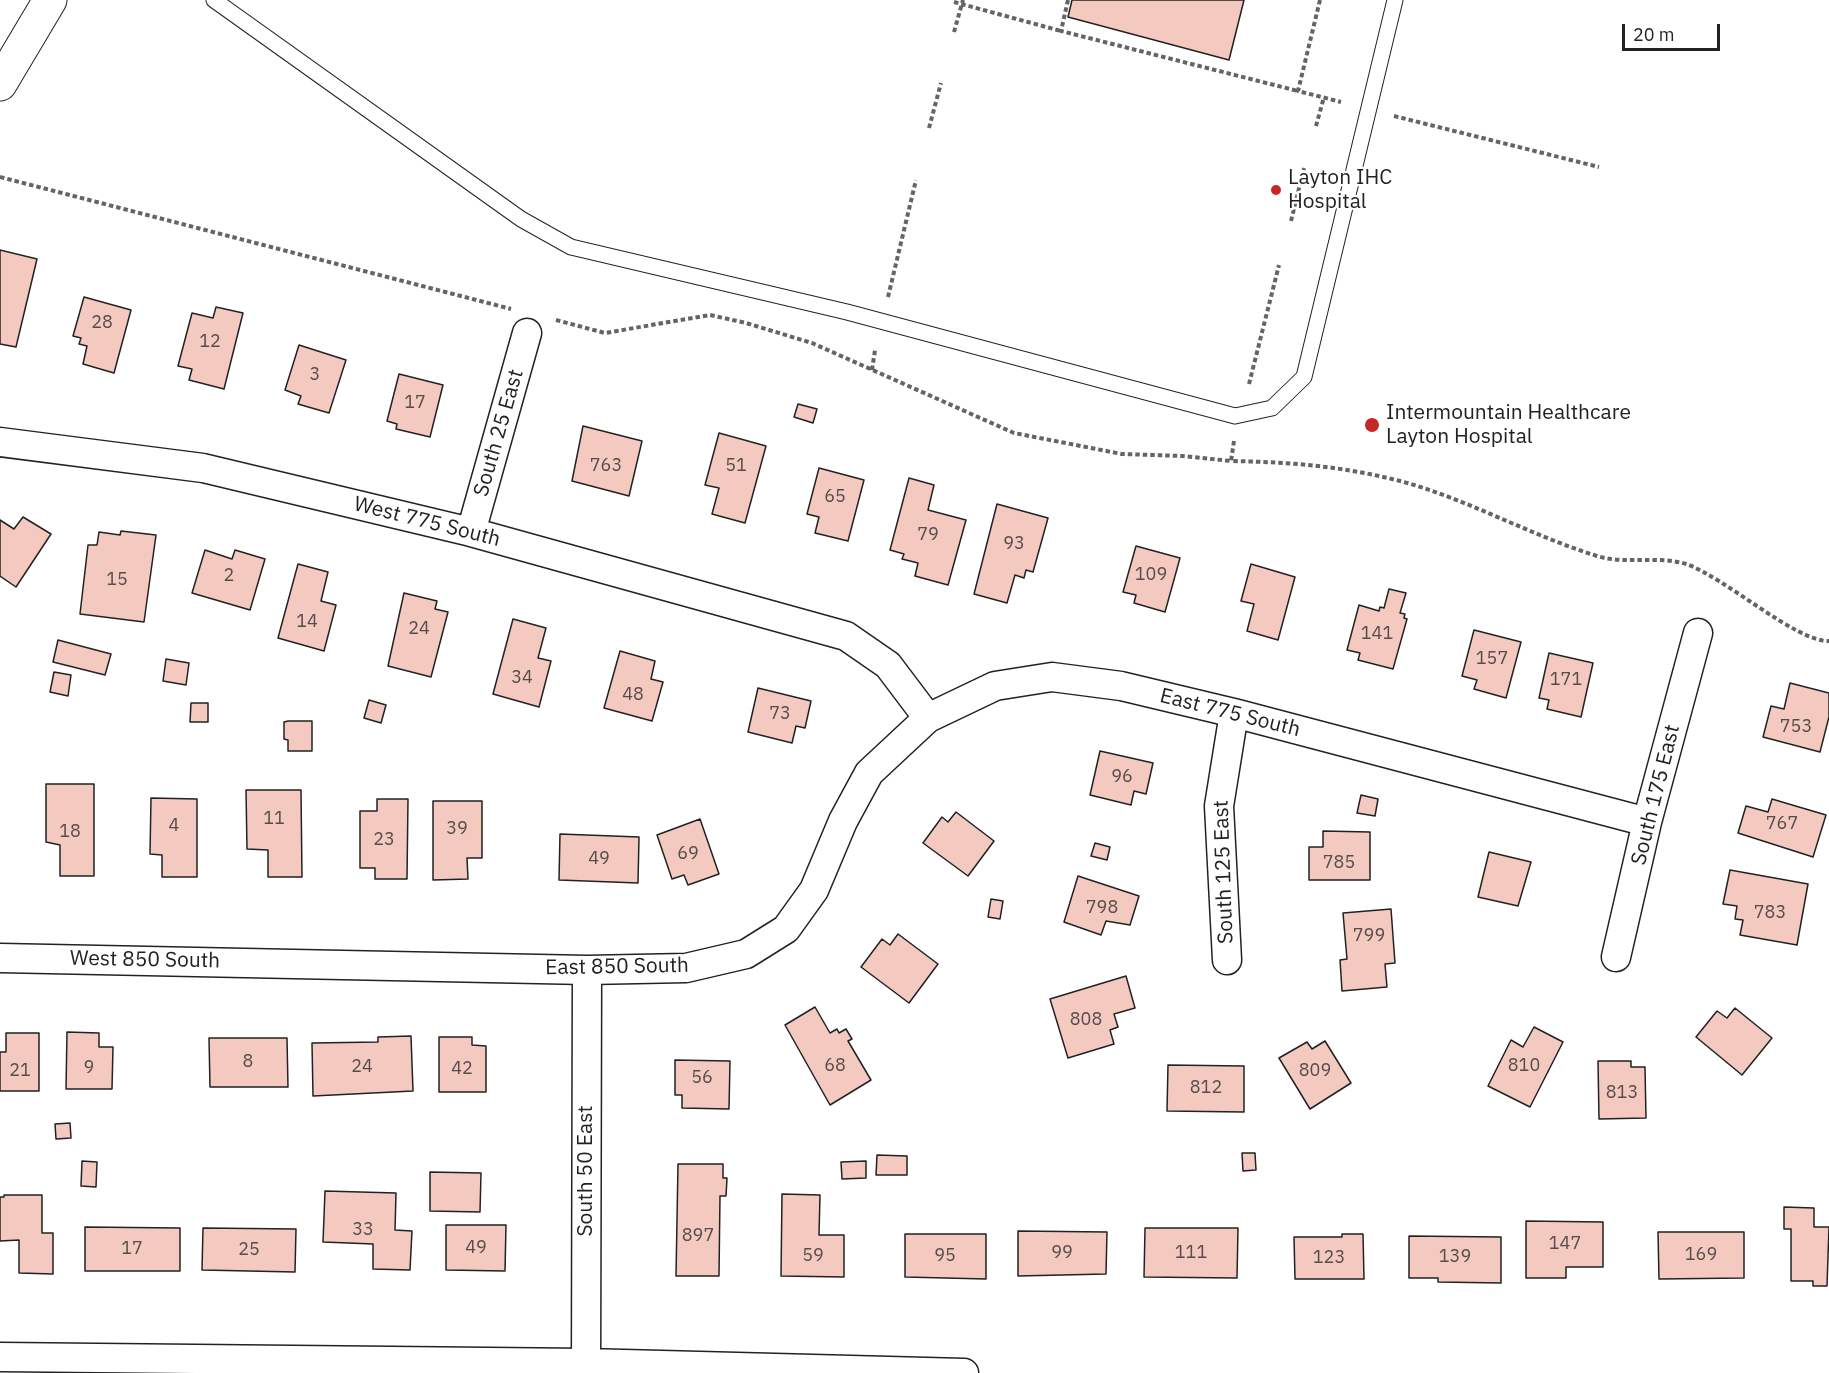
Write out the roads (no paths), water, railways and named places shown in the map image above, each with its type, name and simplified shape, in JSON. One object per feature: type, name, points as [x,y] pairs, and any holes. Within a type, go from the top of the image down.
[{"type":"street","points":[[0,84],[50,0]]},
{"type":"street","name":"South 25 East","points":[[471,532],[530,320]]},
{"type":"street","name":"West 775 South","points":[[0,442],[203,468],[471,532],[846,636],[888,665],[928,718]]},
{"type":"street","name":"South 175 East","points":[[1616,957],[1647,822],[1698,633]]},
{"type":"street","name":"East 775 South","points":[[928,718],[995,686],[1052,677],[1121,686],[1234,713],[1647,822]]},
{"type":"street","name":"South 125 East","points":[[1227,960],[1219,806],[1234,713]]},
{"type":"street","name":"East 850 South","points":[[290,962],[587,970],[686,968],[746,954],[786,929],[814,890],[843,821],[869,773],[928,718]]},
{"type":"street","name":"West 850 South","points":[[0,958],[290,962]]},
{"type":"street","name":"South 50 East","points":[[586,1368],[587,970]]},
{"type":"street","points":[[0,1357],[227,1357],[586,1368],[964,1373]]},
{"type":"lane","points":[[214,0],[521,219],[571,247],[847,312],[1235,416],[1272,408],[1304,377],[1392,1]]},
{"type":"place","name":"Layton IHC Hospital","points":[[1276,190]]},
{"type":"place","name":"Intermountain Healthcare Layton Hospital","points":[[1372,425]]}]
